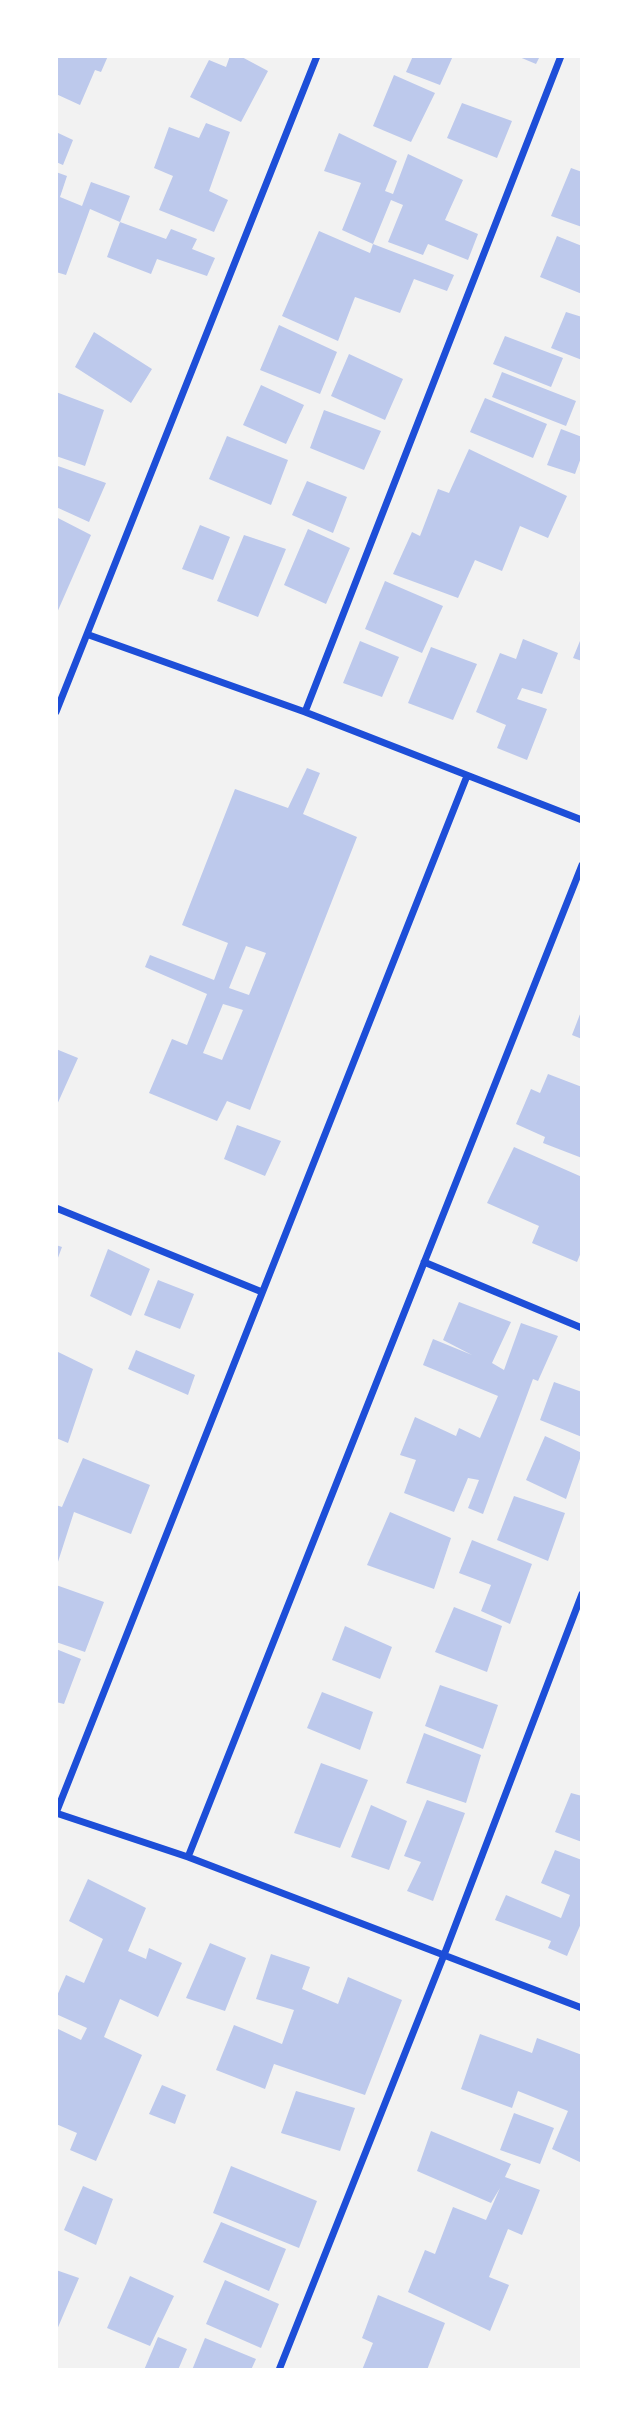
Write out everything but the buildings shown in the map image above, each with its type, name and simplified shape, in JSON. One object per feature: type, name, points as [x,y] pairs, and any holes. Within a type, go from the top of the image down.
[{"type":"street","points":[[56,712],[89,635],[317,56]]},
{"type":"street","points":[[305,712],[561,56]]},
{"type":"street","points":[[89,635],[305,712],[582,820]]},
{"type":"street","points":[[467,776],[56,1813],[188,1857],[582,2008]]},
{"type":"street","points":[[188,1857],[582,865]]},
{"type":"street","points":[[56,1208],[262,1292]]},
{"type":"street","points":[[424,1262],[582,1328]]},
{"type":"street","points":[[278,2370],[444,1955],[582,1594]]}]
